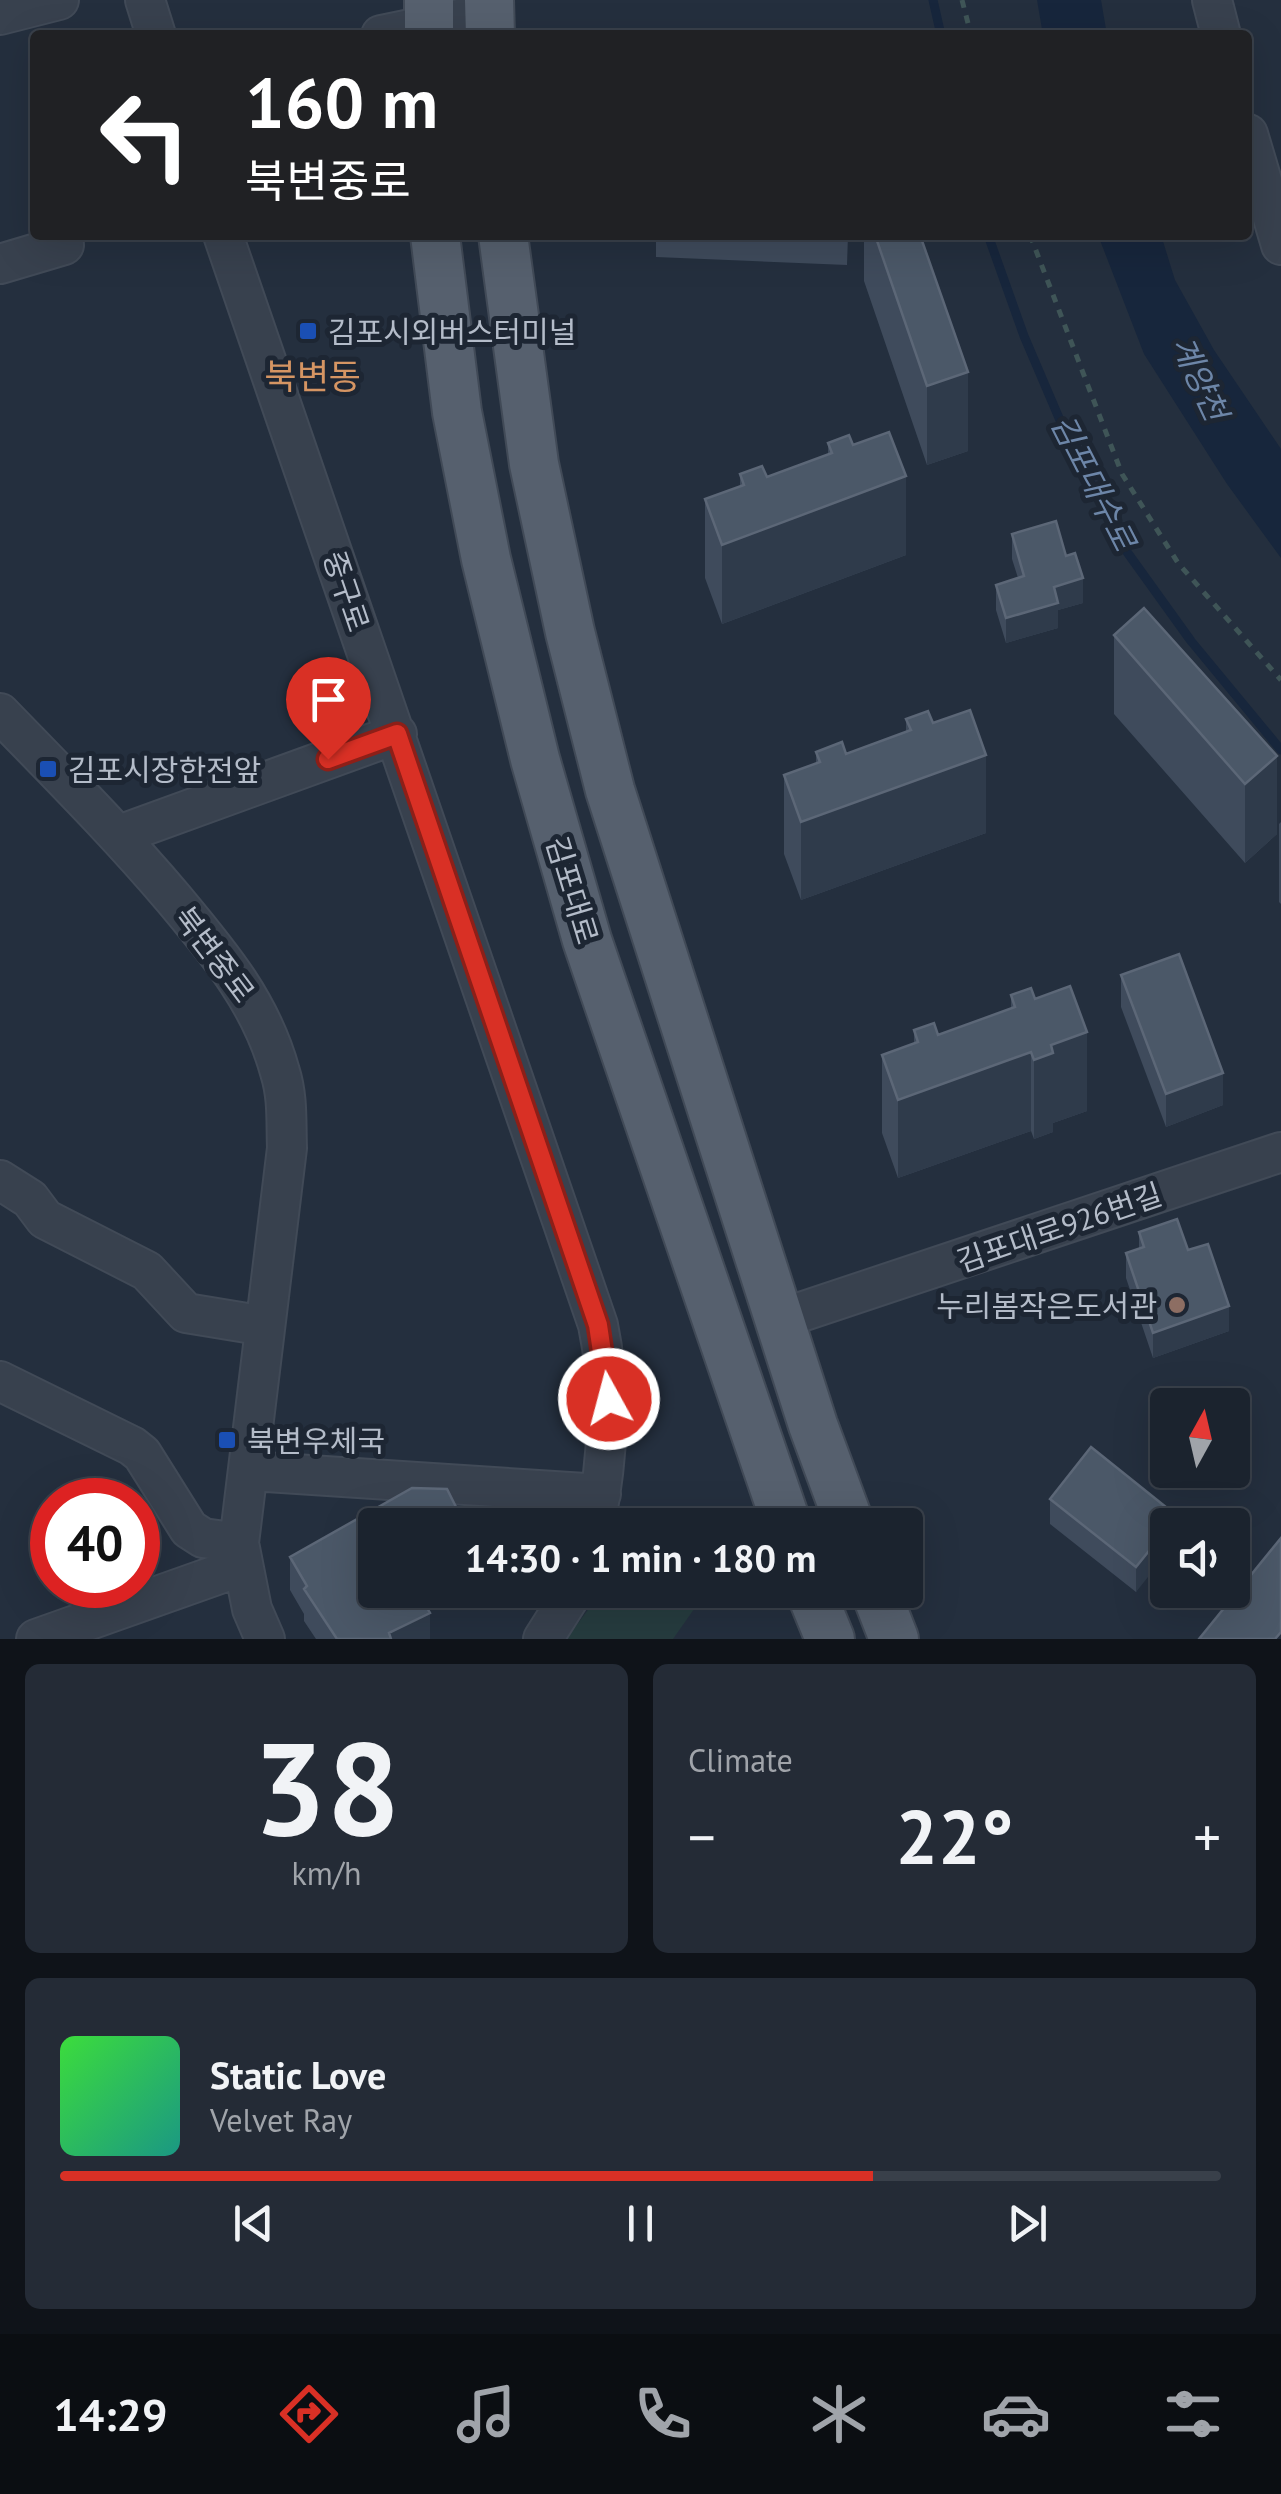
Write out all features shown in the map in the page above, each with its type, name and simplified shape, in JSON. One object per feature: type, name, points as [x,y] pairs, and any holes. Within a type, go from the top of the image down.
[{"type":"main road","name":"김포대로","points":[[436,240],[468,467],[486,559],[535,759],[587,940],[781,1508]]},
{"type":"main road","points":[[504,240],[534,464],[605,772],[813,1426],[844,1508]]},
{"type":"main road","points":[[817,1608],[830,1639]]},
{"type":"main road","points":[[882,1608],[894,1639]]},
{"type":"street","points":[[0,15],[59,0]]},
{"type":"street","points":[[145,0],[154,30]]},
{"type":"street","points":[[1212,0],[1220,30]]},
{"type":"street","points":[[397,30],[429,20],[489,16]]},
{"type":"street","points":[[1252,147],[1281,245]]},
{"type":"street","name":"중구로","points":[[225,240],[598,1325],[609,1399],[598,1508]]},
{"type":"street","points":[[0,264],[64,246]]},
{"type":"street","name":"북변중로","points":[[0,713],[119,835],[243,986],[258,1012],[281,1074],[287,1148],[241,1554],[252,1609],[265,1639]]},
{"type":"street","points":[[119,835],[397,734]]},
{"type":"street","name":"김포대로926번길","points":[[780,1319],[1281,1152]]},
{"type":"street","points":[[0,1180],[30,1200],[45,1219],[146,1271],[186,1313],[264,1326]]},
{"type":"street","points":[[7,1398],[132,1446],[142,1454],[189,1529],[241,1554]]},
{"type":"street","points":[[250,1471],[589,1508]]},
{"type":"street","points":[[36,1639],[241,1554]]},
{"type":"street","points":[[543,1639],[563,1608]]},
{"type":"path","points":[[962,0],[971,30]]},
{"type":"path","points":[[1032,240],[1122,474],[1178,563],[1281,680]]},
{"type":"green space","points":[[589,1608],[695,1608],[673,1639],[566,1639]]},
{"type":"water","points":[[1037,0],[1101,0],[1106,30],[1042,30]]},
{"type":"water","name":"계양천","points":[[1100,240],[1163,240],[1175,280],[1214,350],[1281,449],[1281,558],[1227,484],[1144,354]]},
{"type":"building","points":[[877,240],[922,240],[968,372],[927,386]]},
{"type":"building","points":[[889,432],[906,476],[722,545],[705,499],[744,485],[740,474],[762,466],[767,477],[832,453],[828,443],[849,435],[853,445]]},
{"type":"building","points":[[1056,521],[1066,556],[1075,553],[1083,578],[1054,587],[1058,603],[1006,618],[996,585],[1024,576],[1012,534]]},
{"type":"building","points":[[1144,608],[1277,756],[1245,784],[1114,635]]},
{"type":"building","points":[[970,710],[986,755],[801,822],[784,775],[820,762],[816,752],[842,742],[846,754],[911,730],[906,719],[928,711],[933,723]]},
{"type":"building","points":[[1179,954],[1223,1073],[1166,1094],[1121,975]]},
{"type":"building","points":[[1070,986],[1087,1032],[1051,1045],[1053,1053],[1034,1060],[1031,1052],[898,1100],[882,1055],[918,1042],[914,1030],[934,1023],[938,1035],[1015,1007],[1011,995],[1031,988],[1035,999]]},
{"type":"building","name":"누리봄작은도서관","points":[[1177,1219],[1188,1250],[1208,1244],[1229,1306],[1153,1333],[1126,1253],[1144,1247],[1139,1232]]},
{"type":"building","points":[[1091,1447],[1167,1508],[1150,1508],[1150,1550],[1136,1567],[1050,1499]]},
{"type":"building","points":[[412,1488],[447,1489],[456,1508],[377,1508]]},
{"type":"building","points":[[358,1519],[358,1608],[427,1608],[430,1613],[389,1633],[391,1639],[337,1639],[304,1589],[307,1586],[290,1557]]},
{"type":"building","points":[[1281,1538],[1281,1632],[1275,1639],[1199,1639],[1224,1608],[1250,1608],[1250,1576]]},
{"type":"waterway","name":"김포대수로","points":[[933,0],[940,30]]},
{"type":"waterway","name":"김포대수로","points":[[990,240],[1024,336],[1065,432],[1122,545],[1191,641],[1281,750]]},
{"type":"place","name":"김포시외버스터미널","points":[[308,331]]},
{"type":"place","name":"김포시장한전앞","points":[[48,769]]},
{"type":"place","name":"누리봄작은도서관","points":[[1177,1305]]},
{"type":"place","name":"북변우체국","points":[[227,1440]]},
{"type":"district","name":"북변동","points":[[313,376]]},
{"type":"route","points":[[328,759],[397,734],[598,1325],[609,1399]]}]
